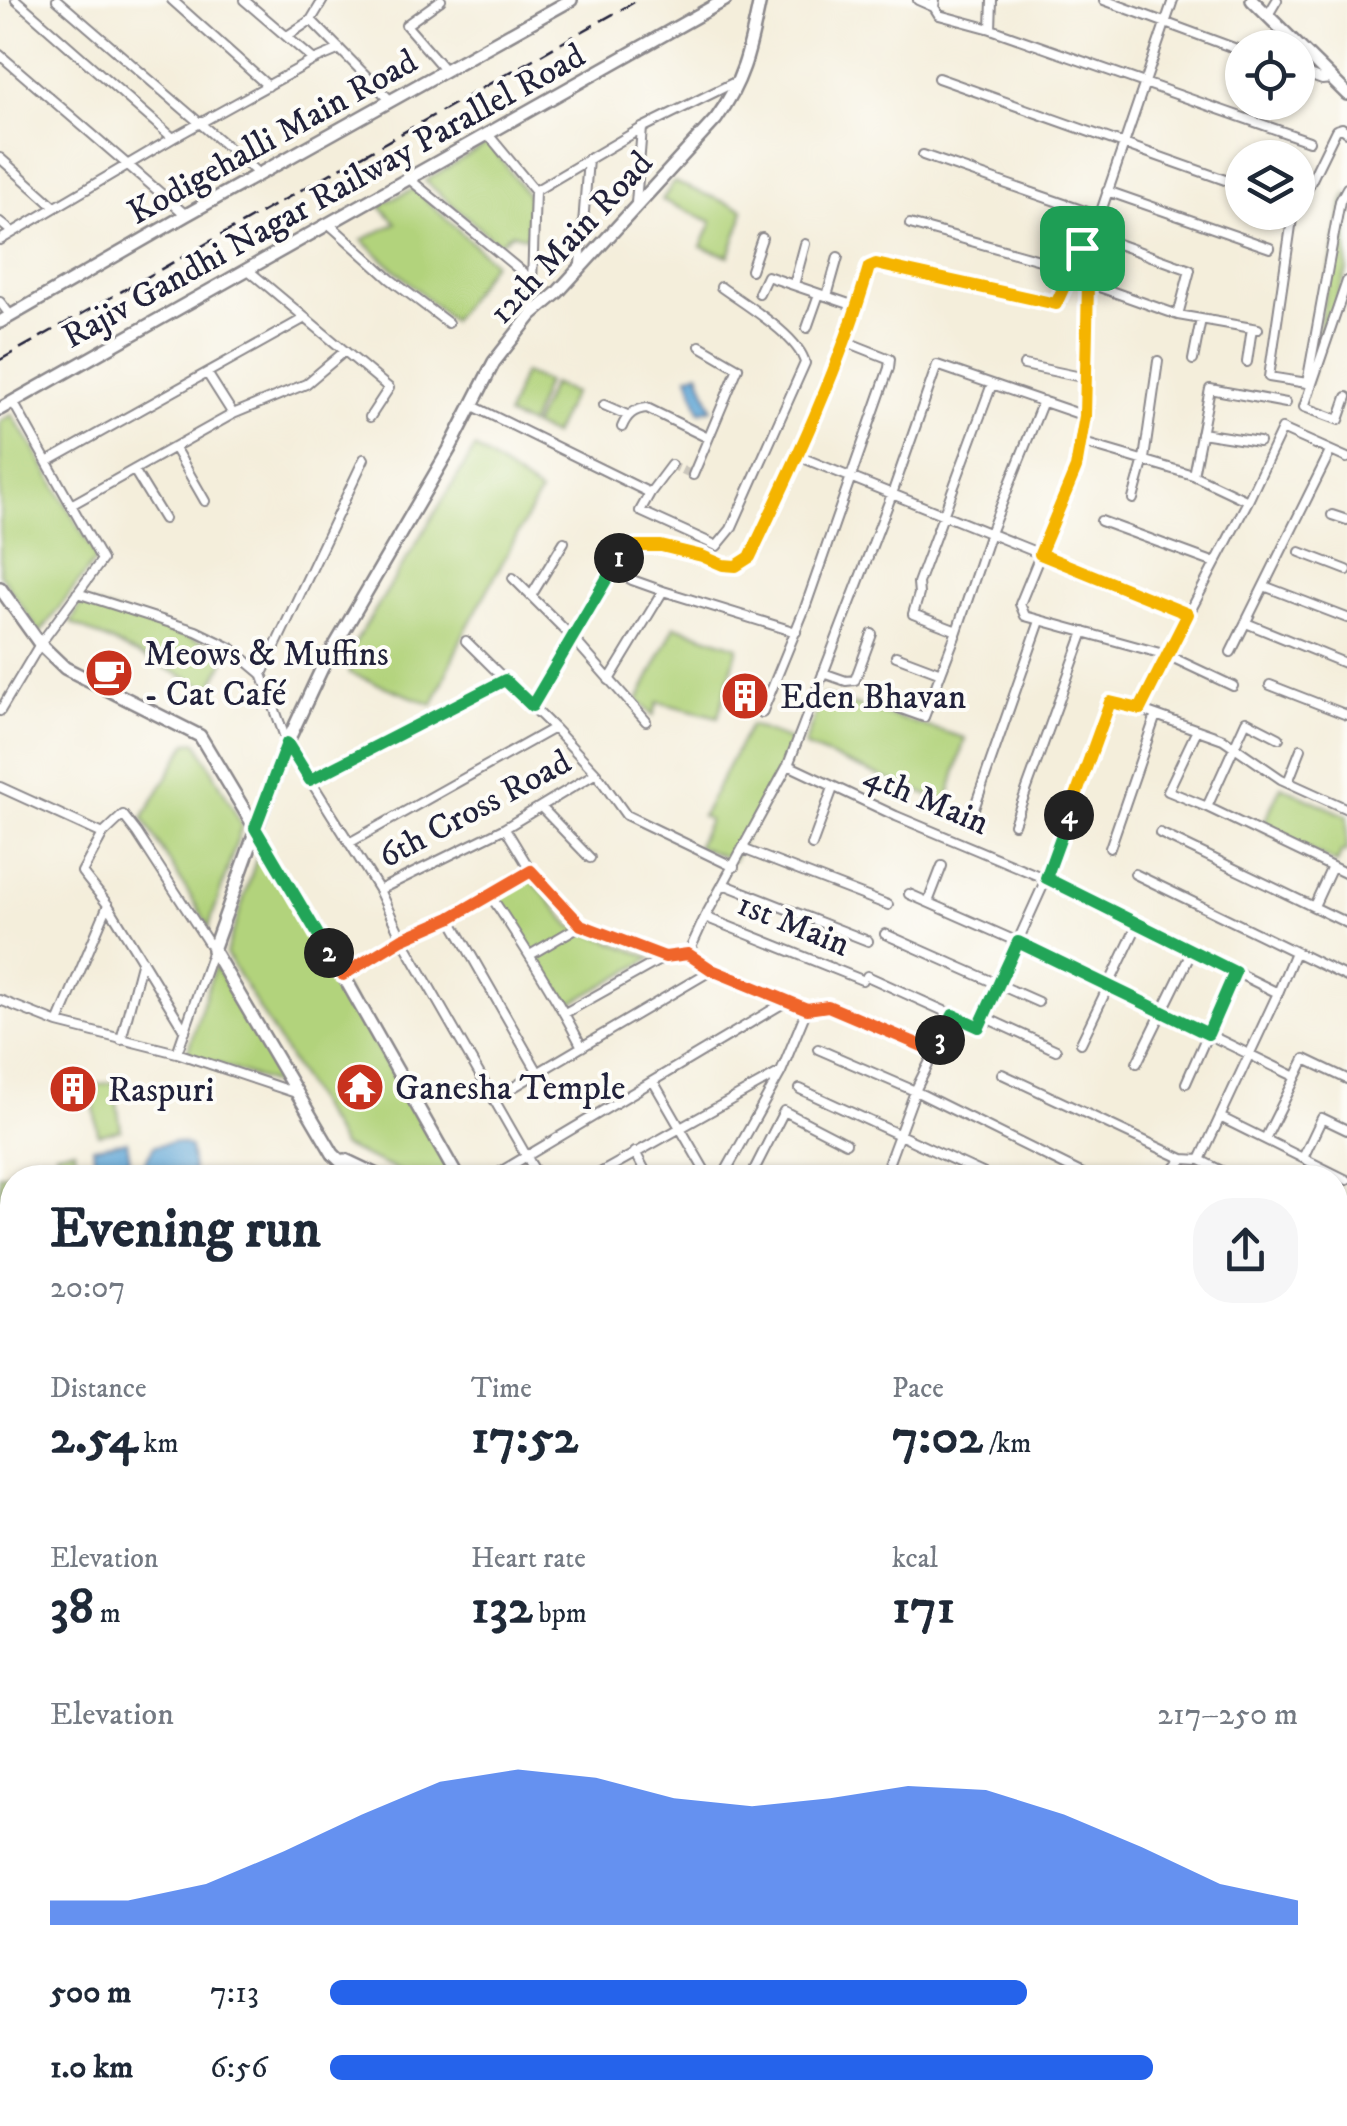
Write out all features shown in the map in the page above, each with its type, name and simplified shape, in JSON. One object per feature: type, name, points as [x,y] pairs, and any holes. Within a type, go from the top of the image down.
[{"type":"street","points":[[16,0],[173,138]]},
{"type":"street","points":[[57,0],[260,175]]},
{"type":"street","points":[[172,0],[268,86]]},
{"type":"street","points":[[244,0],[314,60]]},
{"type":"street","points":[[286,36],[311,20],[323,0]]},
{"type":"street","points":[[442,0],[406,25],[445,70]]},
{"type":"street","name":"Kodigehalli Main Road","points":[[5,319],[571,0]]},
{"type":"street","name":"Rajiv Gandhi Nagar Railway Parallel Road","points":[[0,410],[725,0]]},
{"type":"street","name":"12th Main Road","points":[[213,950],[287,743],[322,668],[473,406],[494,362],[531,315],[557,293],[636,208],[731,99],[741,79],[760,0]]},
{"type":"street","points":[[918,0],[935,4],[939,15],[991,29],[1306,140]]},
{"type":"street","points":[[991,29],[992,0]]},
{"type":"street","points":[[1104,0],[1225,45]]},
{"type":"street","points":[[1137,12],[1141,0]]},
{"type":"street","points":[[1173,0],[1094,235],[1088,283],[1085,416],[1076,468],[1020,604],[1025,616],[1167,655],[1233,686]]},
{"type":"street","points":[[1252,0],[1347,94]]},
{"type":"street","points":[[1268,15],[1277,0]]},
{"type":"street","points":[[311,20],[392,101]]},
{"type":"street","points":[[0,240],[201,122],[340,49]]},
{"type":"street","points":[[0,55],[186,215]]},
{"type":"street","points":[[1315,77],[1333,79]]},
{"type":"street","points":[[938,78],[1225,180]]},
{"type":"street","points":[[535,190],[642,128],[741,79]]},
{"type":"street","points":[[636,208],[642,128]]},
{"type":"street","points":[[1315,172],[1336,130],[1342,128],[1347,132]]},
{"type":"street","points":[[486,133],[535,190],[531,315]]},
{"type":"street","points":[[924,155],[1099,216]]},
{"type":"street","points":[[0,158],[55,207]]},
{"type":"street","points":[[580,268],[588,159]]},
{"type":"street","points":[[408,178],[532,280]]},
{"type":"street","points":[[1290,230],[1270,377],[1307,383],[1340,202],[1347,188]]},
{"type":"street","points":[[1107,190],[1270,248]]},
{"type":"street","points":[[0,222],[12,232]]},
{"type":"street","points":[[328,223],[390,279],[448,323]]},
{"type":"street","points":[[910,224],[1072,269]]},
{"type":"street","points":[[532,706],[612,568],[636,546],[661,546],[723,565],[736,566],[750,557],[847,342],[869,267],[876,264],[1056,304],[1082,248],[1094,235]]},
{"type":"street","points":[[1094,235],[1190,270],[1178,314]]},
{"type":"street","points":[[751,270],[762,238]]},
{"type":"street","points":[[794,286],[805,244]]},
{"type":"street","points":[[807,328],[838,257]]},
{"type":"street","points":[[247,269],[389,388],[370,417]]},
{"type":"street","points":[[759,293],[767,276],[858,306]]},
{"type":"street","points":[[1347,281],[1304,407],[1339,420],[1347,397]]},
{"type":"street","points":[[1088,283],[1178,314],[1255,329],[1246,362]]},
{"type":"street","points":[[672,465],[640,511],[717,546],[730,529],[805,363],[803,354],[783,334],[721,287]]},
{"type":"street","points":[[0,302],[5,319]]},
{"type":"street","points":[[48,462],[305,318]]},
{"type":"street","points":[[1193,360],[1202,319]]},
{"type":"street","points":[[762,713],[796,632],[888,368],[890,359],[847,342]]},
{"type":"street","points":[[693,475],[738,368],[700,346]]},
{"type":"street","points":[[71,505],[233,414],[306,384],[345,351]]},
{"type":"street","points":[[1133,498],[1144,459],[1158,361]]},
{"type":"street","points":[[688,954],[788,766],[892,494],[936,365],[1085,416]]},
{"type":"street","points":[[1024,365],[1086,378]]},
{"type":"street","points":[[207,373],[233,414]]},
{"type":"street","points":[[957,631],[913,614],[918,583],[992,384]]},
{"type":"street","points":[[1193,475],[1210,389],[1286,402]]},
{"type":"street","points":[[896,707],[924,717],[1043,401]]},
{"type":"street","points":[[0,711],[40,644],[102,560],[14,402]]},
{"type":"street","points":[[604,405],[627,415],[647,408],[708,438]]},
{"type":"street","points":[[473,406],[650,493]]},
{"type":"street","points":[[622,427],[627,415]]},
{"type":"street","points":[[1140,709],[1282,429],[1347,458]]},
{"type":"street","points":[[1201,434],[1258,442]]},
{"type":"street","points":[[1080,442],[1193,475],[1248,501]]},
{"type":"street","points":[[174,447],[205,501]]},
{"type":"street","points":[[1231,652],[1330,452]]},
{"type":"street","points":[[798,456],[1188,614]]},
{"type":"street","points":[[262,674],[364,460]]},
{"type":"street","points":[[134,470],[164,518]]},
{"type":"street","points":[[1332,514],[1347,520]]},
{"type":"street","points":[[1102,521],[1214,563]]},
{"type":"street","points":[[531,596],[564,542]]},
{"type":"street","points":[[1300,552],[1347,570]]},
{"type":"street","points":[[612,568],[662,591],[796,632]]},
{"type":"street","points":[[512,578],[572,637],[646,721]]},
{"type":"street","points":[[1264,586],[1347,618]]},
{"type":"street","points":[[0,588],[40,644],[65,668],[200,736],[451,1165]]},
{"type":"street","points":[[610,680],[662,591]]},
{"type":"street","points":[[77,593],[196,630],[231,648],[262,674],[287,743],[378,890],[402,939],[532,1165]]},
{"type":"street","points":[[976,806],[1040,620]]},
{"type":"street","points":[[1246,623],[1347,664]]},
{"type":"street","points":[[1014,824],[1084,632]]},
{"type":"street","points":[[823,673],[855,680],[872,634]]},
{"type":"street","points":[[466,642],[596,773],[626,815],[734,867]]},
{"type":"street","points":[[896,656],[941,673]]},
{"type":"street","points":[[310,780],[505,680]]},
{"type":"street","points":[[1270,685],[1347,715]]},
{"type":"street","points":[[888,1165],[915,1091],[953,1015],[979,1027],[1046,878],[1110,702],[1224,739],[1288,782],[1347,809]]},
{"type":"street","points":[[1110,848],[1156,715]]},
{"type":"street","points":[[1207,808],[1246,721],[1279,738]]},
{"type":"street","points":[[349,843],[554,728]]},
{"type":"street","points":[[1197,730],[1168,790],[1347,874]]},
{"type":"street","points":[[1288,782],[1301,749]]},
{"type":"street","name":"4th Main","points":[[788,766],[1046,878],[1278,994]]},
{"type":"street","name":"6th Cross Road","points":[[378,890],[504,828],[596,773]]},
{"type":"street","points":[[0,787],[103,834]]},
{"type":"street","points":[[812,845],[834,788]]},
{"type":"street","points":[[540,807],[590,858]]},
{"type":"street","points":[[185,1031],[108,905],[82,872],[103,834],[122,815],[213,950],[332,1154],[344,1165]]},
{"type":"street","points":[[504,828],[531,871],[581,925],[665,957]]},
{"type":"street","points":[[1160,832],[1347,923]]},
{"type":"street","points":[[743,850],[888,905]]},
{"type":"street","points":[[928,902],[942,866]]},
{"type":"street","points":[[1314,906],[1332,867]]},
{"type":"street","points":[[343,975],[531,871]]},
{"type":"street","points":[[1135,874],[1347,977]]},
{"type":"street","points":[[723,884],[868,941]]},
{"type":"street","points":[[909,894],[1296,1076]]},
{"type":"street","points":[[490,895],[530,955],[582,1047]]},
{"type":"street","points":[[58,1022],[108,905]]},
{"type":"street","name":"1st Main","points":[[705,917],[953,1015]]},
{"type":"street","points":[[450,918],[538,1074]]},
{"type":"street","points":[[1081,1043],[1138,924]]},
{"type":"street","points":[[530,955],[581,925]]},
{"type":"street","points":[[886,934],[1038,1002]]},
{"type":"street","points":[[177,1054],[213,950]]},
{"type":"street","points":[[1138,1063],[1192,950]]},
{"type":"street","points":[[1200,1160],[1295,952]]},
{"type":"street","points":[[565,1013],[665,957],[688,954],[712,970],[807,1009],[828,1006],[934,1051]]},
{"type":"street","points":[[120,1040],[142,960]]},
{"type":"street","points":[[495,1098],[712,970]]},
{"type":"street","points":[[1186,1083],[1235,972]]},
{"type":"street","points":[[0,1000],[58,1022],[177,1054],[298,1093]]},
{"type":"street","points":[[512,1165],[787,1000]]},
{"type":"street","points":[[729,1165],[780,1072],[807,1009]]},
{"type":"street","points":[[984,1016],[1056,1050]]},
{"type":"street","points":[[818,1049],[915,1091],[1065,1165]]},
{"type":"street","points":[[1265,1139],[1304,1059],[1347,1079]]},
{"type":"street","points":[[613,1165],[780,1072]]},
{"type":"street","points":[[1002,1074],[1183,1160],[1200,1160],[1210,1165]]},
{"type":"street","points":[[654,1081],[700,1165]]},
{"type":"street","points":[[800,1088],[967,1165]]},
{"type":"street","points":[[757,1165],[784,1111],[846,1143]]},
{"type":"street","points":[[1220,1117],[1316,1165]]},
{"type":"street","points":[[1302,1158],[1322,1118],[1347,1130]]},
{"type":"street","points":[[635,1152],[642,1165]]},
{"type":"street","points":[[332,1154],[355,1165]]},
{"type":"street","points":[[1178,1165],[1183,1160]]},
{"type":"green space","points":[[489,143],[528,196],[527,238],[512,233],[498,244],[425,181]]},
{"type":"green space","points":[[674,182],[743,209],[729,256],[701,247],[712,222],[662,200]]},
{"type":"green space","points":[[414,189],[493,262],[452,321],[362,240],[396,223],[379,205]]},
{"type":"green space","points":[[1347,195],[1347,270],[1308,384],[1343,202]]},
{"type":"green space","points":[[523,373],[546,382],[530,425],[507,416]]},
{"type":"green space","points":[[552,384],[573,393],[553,435],[533,426]]},
{"type":"green space","points":[[12,415],[97,558],[40,633],[0,574],[0,421]]},
{"type":"green space","points":[[475,448],[540,493],[462,637],[433,705],[349,673],[350,651]]},
{"type":"green space","points":[[82,601],[230,651],[210,689],[71,623]]},
{"type":"green space","points":[[675,626],[738,647],[718,717],[658,702],[653,716],[638,700]]},
{"type":"green space","points":[[822,695],[965,738],[947,803],[804,746]]},
{"type":"green space","points":[[750,725],[793,741],[733,861],[697,846],[709,820],[702,816]]},
{"type":"green space","points":[[197,742],[242,825],[209,927],[143,818],[187,743]]},
{"type":"green space","points":[[1281,786],[1347,816],[1347,852],[1342,851],[1337,863],[1261,829]]},
{"type":"green space","points":[[260,847],[447,1165],[385,1165],[342,1146],[226,954]]},
{"type":"green space","points":[[529,876],[571,926],[652,958],[568,1005],[496,897]]},
{"type":"green space","points":[[215,965],[284,1080],[282,1087],[187,1053]]},
{"type":"green space","points":[[114,1082],[121,1130],[98,1134],[91,1086]]},
{"type":"green space","points":[[74,1149],[77,1165],[58,1165],[56,1152]]},
{"type":"water","points":[[699,372],[712,408],[700,412],[688,376]]},
{"type":"water","points":[[127,1141],[130,1160],[95,1165],[93,1147]]},
{"type":"water","points":[[184,1144],[190,1148],[192,1165],[145,1165],[154,1146]]},
{"type":"tunnel","points":[[671,465],[693,475]]},
{"type":"railway","points":[[0,360],[638,0]]},
{"type":"place","name":"Meows & Muffins - Cat Café","points":[[109,673]]},
{"type":"place","name":"Eden Bhavan","points":[[745,696]]},
{"type":"place","name":"Ganesha Temple","points":[[360,1087]]},
{"type":"place","name":"Raspuri","points":[[73,1089]]},
{"type":"route","points":[[1094,235],[1088,283],[1085,416],[1076,468],[1040,554],[1188,614],[1140,709],[1110,702],[1046,878],[1235,972],[1208,1034],[1018,942],[979,1027],[953,1015],[934,1051],[828,1006],[807,1009],[712,970],[688,954],[665,957],[581,925],[531,871],[343,975],[255,828],[287,743],[310,780],[505,680],[532,706],[618,559],[636,546],[661,546],[723,565],[736,566],[750,557],[847,342],[869,267],[876,264],[1056,304],[1082,248],[1094,235]]}]
